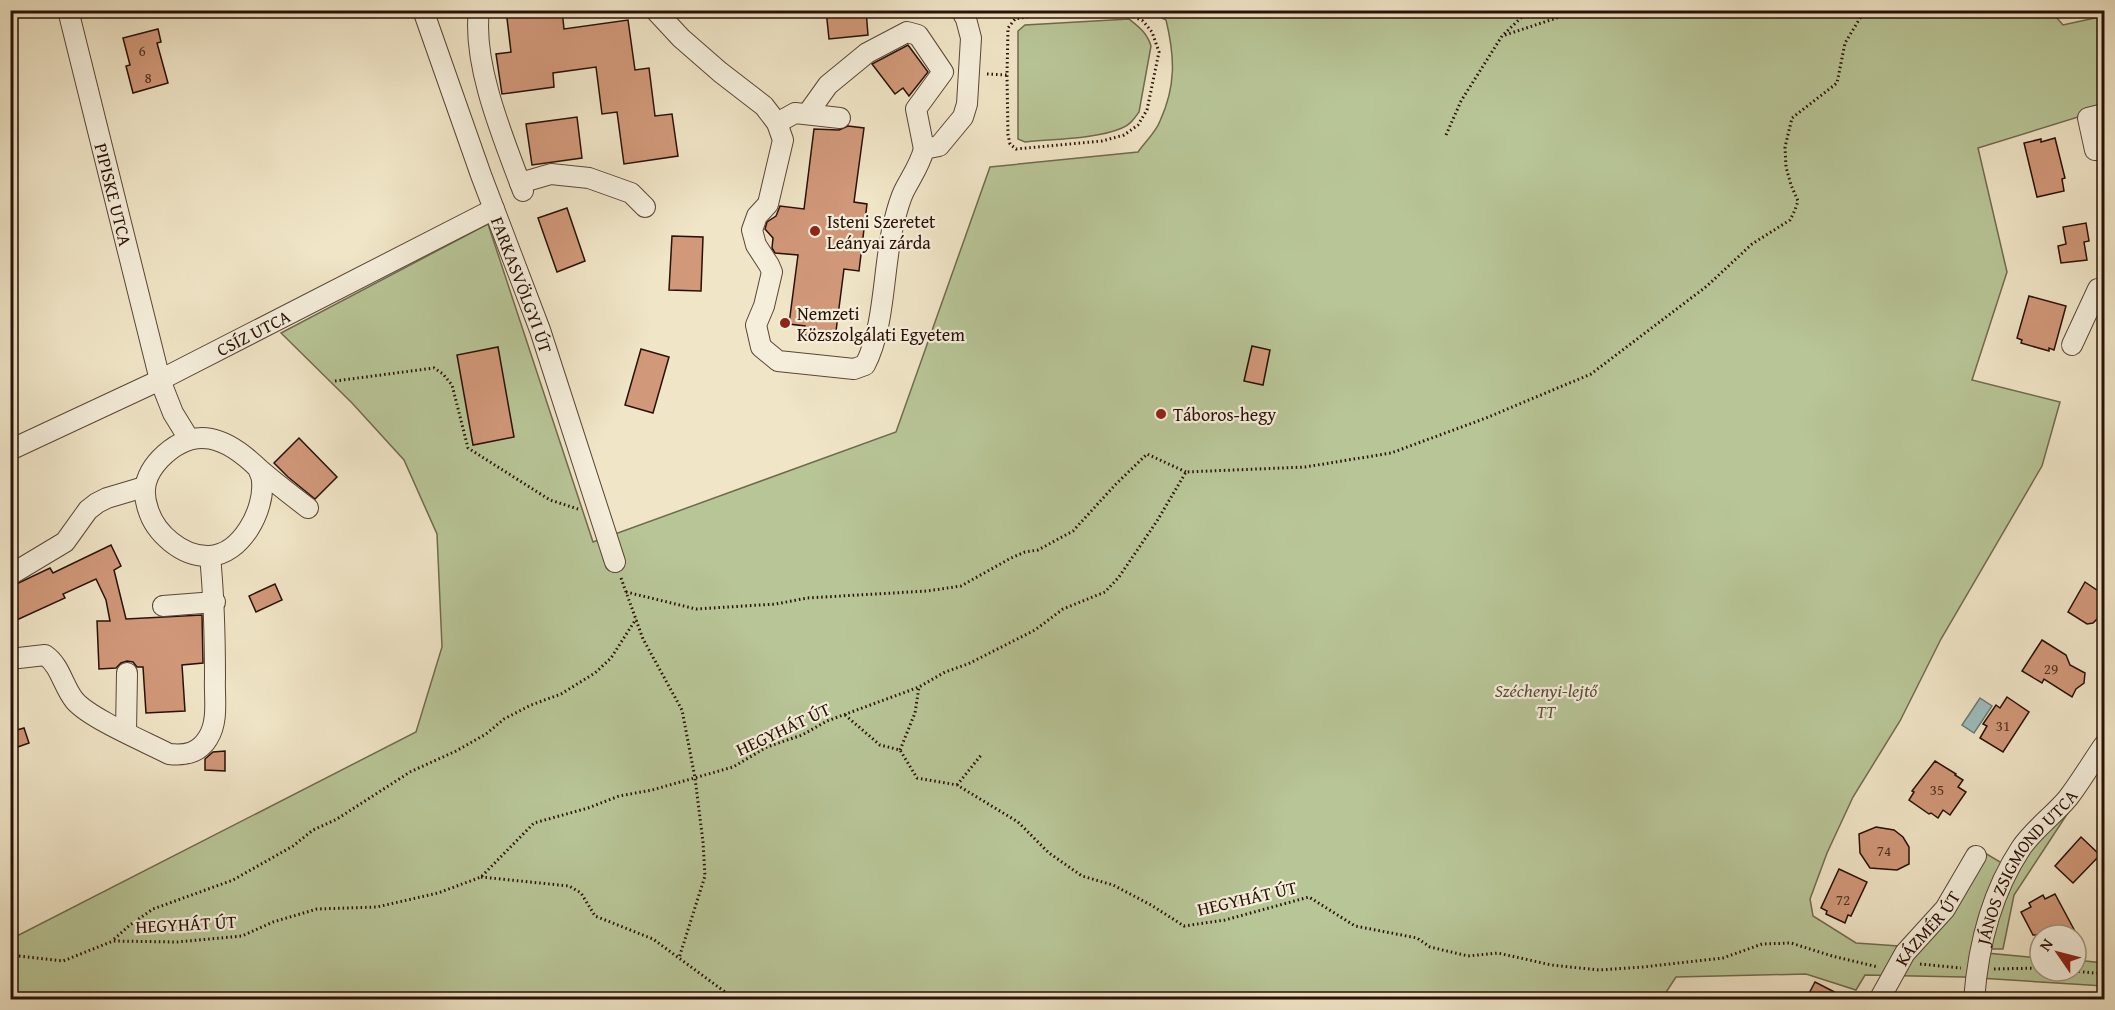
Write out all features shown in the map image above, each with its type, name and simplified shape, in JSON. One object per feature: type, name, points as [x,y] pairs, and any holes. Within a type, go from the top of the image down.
[{"type":"street","name":"PIPISKE UTCA","points":[[68,10],[160,380],[173,413],[189,439]]},
{"type":"street","name":"FARKASVÖLGYI ÚT","points":[[423,10],[481,175],[540,330],[615,562]]},
{"type":"street","points":[[479,10],[477,23],[480,61],[522,187],[551,174],[589,178],[631,193],[645,207]]},
{"type":"street","points":[[656,10],[681,38],[764,106],[777,123],[783,140],[768,204],[757,216],[752,230],[756,245],[770,265],[772,272],[764,306],[756,326],[761,347],[778,361],[854,369],[865,365],[875,341],[894,223],[904,192],[917,169],[924,149],[916,109],[943,72],[918,36],[907,32],[867,53],[828,85],[808,114]]},
{"type":"street","points":[[924,149],[939,146],[963,117],[967,104],[971,38],[961,10]]},
{"type":"street","points":[[777,123],[795,113],[840,118]]},
{"type":"street","points":[[2095,150],[2088,118],[2104,114]]},
{"type":"street","points":[[481,175],[513,164]]},
{"type":"street","name":"CSÍZ UTCA","points":[[10,450],[160,380],[494,209]]},
{"type":"street","points":[[2072,345],[2098,289],[2104,289]]},
{"type":"street","points":[[258,468],[262,480],[254,522],[236,544],[224,551],[210,556],[187,551],[174,544],[160,531],[148,511],[144,487],[156,464],[172,448],[189,439],[210,439],[241,451],[258,468],[308,508]]},
{"type":"street","points":[[10,575],[65,542],[88,510],[97,503],[144,487]]},
{"type":"street","points":[[10,659],[39,655],[51,659],[75,700],[83,708],[168,754],[180,755],[196,751],[208,738],[214,719],[215,602],[210,556]]},
{"type":"street","points":[[163,606],[215,602]]},
{"type":"street","points":[[126,732],[127,673]]},
{"type":"street","name":"JÁNOS ZSIGMOND UTCA","points":[[1974,999],[1981,945],[2009,867],[2023,846],[2068,798],[2104,745]]},
{"type":"street","name":"KÁZMÉR ÚT","points":[[1879,999],[1884,970],[1905,953],[1945,909],[1976,856]]},
{"type":"path","points":[[1446,135],[1461,101],[1502,36],[1528,10]]},
{"type":"path","points":[[1502,36],[1581,10]]},
{"type":"path","points":[[626,592],[696,609],[776,604],[807,598],[927,591],[961,586],[1011,558],[1038,550],[1073,531],[1147,454],[1185,472],[1305,467],[1391,453],[1486,418],[1591,374],[1707,286],[1752,244],[1790,220],[1798,201],[1786,166],[1785,147],[1792,118],[1837,83],[1845,43],[1865,10]]},
{"type":"path","points":[[1128,14],[1143,21],[1152,32],[1159,52],[1147,110],[1138,126],[1124,135],[1102,141],[1016,148],[1010,144],[1007,75],[1008,28],[1015,19],[1038,15],[1128,14]]},
{"type":"path","points":[[970,73],[1007,75]]},
{"type":"path","points":[[336,381],[434,368],[443,374],[452,385],[468,448],[550,500],[600,515]]},
{"type":"path","points":[[845,715],[919,687],[945,672],[968,664],[1035,630],[1063,609],[1105,592],[1119,577],[1142,543],[1185,472]]},
{"type":"path","points":[[615,562],[643,639],[682,711],[694,778],[703,842],[705,876],[679,958]]},
{"type":"path","points":[[113,940],[153,909],[233,880],[293,846],[313,830],[337,819],[410,772],[456,751],[486,734],[504,719],[531,705],[561,694],[595,673],[612,658],[636,619]]},
{"type":"path","points":[[900,750],[915,713],[919,687]]},
{"type":"path","name":"HEGYHÁT ÚT","points":[[10,955],[63,961],[113,940],[177,942],[242,936],[273,922],[317,909],[377,907],[438,893],[481,878],[534,823],[588,808],[619,796],[652,790],[733,767],[767,747],[802,735],[845,715],[880,745],[900,750],[917,778],[957,785],[1018,822],[1049,853],[1082,876],[1113,885],[1184,926],[1225,920],[1309,897],[1355,926],[1417,938],[1430,947],[1468,956],[1498,953],[1551,965],[1599,970],[1643,968],[1723,958],[1762,944],[1791,943],[1884,970]]},
{"type":"path","points":[[957,785],[982,754]]},
{"type":"path","points":[[481,878],[569,886],[581,894],[595,916],[653,939],[736,999]]},
{"type":"path","points":[[1884,970],[1922,964],[1977,970],[2028,968]]},
{"type":"path","points":[[2088,972],[2104,974]]},
{"type":"green space","name":"Széchenyi-lejtő TT","points":[[2050,10],[2063,25],[2104,16],[2104,109],[1978,148],[2007,272],[1972,380],[2060,402],[2042,466],[1941,639],[1900,721],[1853,797],[1827,853],[1810,899],[1813,916],[1856,943],[1913,947],[1949,909],[1985,853],[2007,866],[1976,952],[2028,957],[2028,981],[1865,975],[1856,990],[1806,974],[1676,977],[1661,1000],[11,1000],[11,939],[416,732],[442,647],[437,534],[404,460],[352,403],[281,333],[488,224],[593,542],[896,432],[990,167],[1138,152],[1156,129],[1169,96],[1172,59],[1166,20],[1149,11]]},
{"type":"green space","points":[[1129,19],[1145,34],[1151,46],[1139,112],[1132,122],[1112,132],[1088,136],[1025,142],[1018,139],[1018,31],[1025,25]]},
{"type":"green space","points":[[2079,796],[2014,895],[2003,949],[1988,949],[2012,869]]},
{"type":"green space","points":[[2088,961],[2104,963],[2104,986],[2057,983],[2088,983]]},
{"type":"water","points":[[1980,698],[1992,706],[1974,733],[1962,725]]},
{"type":"building","points":[[506,10],[562,10],[564,29],[628,20],[635,70],[649,68],[655,116],[672,114],[678,156],[624,164],[617,112],[602,114],[596,67],[553,73],[554,87],[502,94],[496,54],[511,52]]},
{"type":"building","points":[[826,10],[866,10],[868,35],[829,39]]},
{"type":"building","points":[[158,29],[161,42],[157,43],[168,83],[133,93],[126,66],[130,65],[123,38]]},
{"type":"building","points":[[908,45],[928,72],[909,96],[903,88],[895,94],[872,64]]},
{"type":"building","points":[[577,117],[582,158],[532,165],[526,124]]},
{"type":"building","name":"Isteni Szeretet Leányai zárda","points":[[848,126],[864,128],[854,202],[867,204],[859,271],[844,269],[835,339],[804,335],[805,326],[789,324],[798,255],[775,253],[772,248],[773,238],[765,229],[767,222],[776,216],[780,206],[804,209],[814,129],[839,130]]},
{"type":"building","points":[[2055,138],[2065,178],[2062,179],[2064,191],[2037,197],[2024,143]]},
{"type":"building","points":[[567,208],[585,261],[557,272],[538,218]]},
{"type":"building","points":[[2086,223],[2089,241],[2084,242],[2087,260],[2061,263],[2058,246],[2066,244],[2063,227]]},
{"type":"building","points":[[672,236],[703,237],[701,291],[669,290]]},
{"type":"building","points":[[2029,296],[2066,306],[2054,350],[2049,348],[2049,351],[2021,343],[2022,340],[2017,338]]},
{"type":"building","points":[[1252,346],[1270,350],[1263,385],[1244,381]]},
{"type":"building","points":[[498,347],[514,437],[473,445],[457,355]]},
{"type":"building","points":[[641,349],[669,357],[653,413],[625,405]]},
{"type":"building","points":[[299,438],[337,477],[315,499],[274,463]]},
{"type":"building","points":[[111,545],[121,566],[114,570],[126,619],[202,615],[203,663],[182,665],[185,711],[146,713],[143,667],[137,667],[133,662],[121,663],[116,668],[99,669],[97,621],[110,621],[106,600],[96,579],[63,594],[65,598],[10,623],[10,587],[50,568],[53,573]]},
{"type":"building","points":[[2085,582],[2104,595],[2104,621],[2099,617],[2093,623],[2087,624],[2068,612]]},
{"type":"building","points":[[275,584],[282,600],[256,612],[249,596]]},
{"type":"building","points":[[2042,640],[2066,655],[2070,665],[2085,673],[2084,683],[2076,689],[2072,697],[2044,679],[2042,683],[2022,671]]},
{"type":"building","points":[[2007,697],[2029,712],[2003,752],[1980,738],[1987,726],[1983,724],[1996,705],[2000,708]]},
{"type":"building","points":[[24,728],[29,743],[15,748],[10,732]]},
{"type":"building","points":[[225,751],[225,771],[205,770],[205,759],[213,752]]},
{"type":"building","points":[[1935,761],[1963,780],[1958,787],[1966,792],[1950,815],[1943,810],[1938,818],[1909,800],[1914,792],[1912,791]]},
{"type":"building","points":[[1876,827],[1894,830],[1903,837],[1909,847],[1909,864],[1897,870],[1870,868],[1860,853],[1859,834]]},
{"type":"building","points":[[2081,837],[2100,855],[2073,883],[2055,866]]},
{"type":"building","points":[[1839,869],[1867,882],[1851,916],[1848,915],[1845,923],[1826,914],[1827,911],[1821,908]]},
{"type":"building","points":[[2055,894],[2071,923],[2028,923],[2028,925],[2021,912],[2031,907],[2029,903],[2043,895],[2045,899]]},
{"type":"building","points":[[1815,982],[1848,999],[1806,999]]},
{"type":"place","name":"Isteni Szeretet Leányai zárda","points":[[815,231]]},
{"type":"place","name":"Nemzeti Közszolgálati Egyetem","points":[[785,323]]},
{"type":"place","name":"Táboros-hegy","points":[[1161,414]]}]
